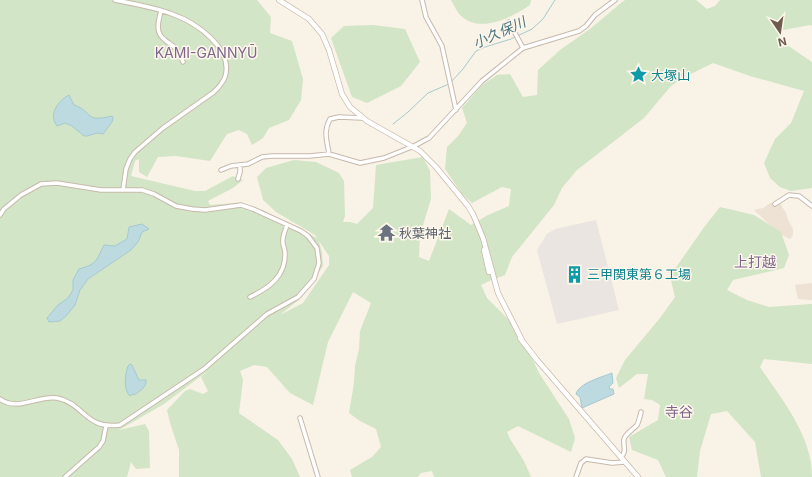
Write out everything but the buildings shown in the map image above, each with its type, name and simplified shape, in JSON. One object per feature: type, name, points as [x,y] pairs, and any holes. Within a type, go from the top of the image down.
[{"type":"street","points":[[115,0],[172,14],[189,22],[201,29],[211,39],[222,52],[225,59],[225,77],[214,92],[163,128],[135,152],[126,169],[123,190]]},
{"type":"street","points":[[279,0],[309,19],[322,34],[329,50],[337,81],[344,98],[350,107],[362,118],[414,146],[432,162],[464,202],[473,214],[481,235],[492,282],[513,328],[537,360],[638,477]]},
{"type":"street","points":[[422,0],[426,17],[442,46],[456,110]]},
{"type":"street","points":[[220,170],[231,166],[248,164],[262,157],[329,154],[355,162],[367,163],[414,146],[429,138],[482,82],[523,48],[579,31],[615,0]]},
{"type":"street","points":[[161,11],[158,32],[160,36],[175,47],[183,62]]},
{"type":"street","points":[[509,22],[523,48]]},
{"type":"street","points":[[329,154],[325,135],[330,119],[339,117],[362,118]]},
{"type":"street","points":[[238,179],[240,166]]},
{"type":"street","points":[[0,215],[4,209],[21,195],[41,184],[57,183],[101,190],[142,190],[154,194],[176,206],[192,209],[205,210],[241,205],[253,209],[308,236],[318,248],[319,263],[314,279],[292,301],[267,314],[204,369],[120,425],[106,426],[92,421],[74,406],[64,400],[56,398],[46,398],[18,404],[3,402],[0,399]]},
{"type":"street","points":[[775,204],[789,194],[799,196],[812,206]]},
{"type":"street","points":[[250,298],[271,286],[281,273],[285,252],[283,237],[287,225]]},
{"type":"street","points":[[621,458],[625,451],[624,440],[637,424],[641,412]]},
{"type":"street","points":[[300,418],[318,477]]},
{"type":"street","points":[[65,477],[99,447],[103,441],[106,426]]},
{"type":"street","points":[[576,477],[581,463],[586,459],[612,463],[625,462]]},
{"type":"shaded area","points":[[770,203],[780,203],[786,213],[793,229],[793,235],[790,239],[780,234],[754,210],[763,208]]},
{"type":"shaded area","points":[[596,220],[619,310],[557,324],[537,250],[547,234],[555,229]]},
{"type":"shaded area","points":[[812,283],[812,300],[798,299],[795,285]]},
{"type":"green space","points":[[0,0],[257,0],[271,17],[270,33],[292,41],[303,79],[301,100],[289,120],[269,128],[263,138],[252,145],[247,134],[239,130],[227,134],[210,161],[176,156],[158,157],[147,177],[139,172],[139,159],[135,161],[131,176],[195,191],[205,191],[233,176],[243,180],[233,188],[208,201],[210,205],[237,203],[263,210],[317,238],[315,235],[276,212],[263,200],[257,177],[266,168],[294,160],[316,162],[339,173],[344,181],[345,216],[343,222],[357,224],[373,208],[376,165],[423,157],[430,171],[431,199],[420,235],[419,257],[429,261],[449,209],[471,225],[488,215],[509,206],[511,189],[502,187],[472,203],[462,194],[445,169],[447,147],[458,136],[467,123],[462,108],[482,85],[497,75],[510,74],[523,97],[537,95],[538,70],[560,50],[590,29],[625,0],[696,0],[707,9],[715,6],[720,0],[812,0],[812,26],[810,25],[778,31],[779,36],[787,45],[812,62],[812,188],[791,191],[780,187],[770,178],[764,163],[775,139],[791,123],[804,91],[750,76],[713,63],[683,78],[671,86],[644,118],[577,170],[562,188],[554,205],[512,257],[505,275],[481,285],[487,298],[518,329],[539,373],[569,419],[575,438],[571,452],[518,426],[507,432],[524,461],[531,477],[434,477],[432,471],[421,473],[418,477],[352,477],[350,470],[372,457],[381,447],[376,429],[360,421],[349,413],[355,366],[359,349],[360,331],[371,303],[353,292],[328,342],[313,405],[290,393],[267,367],[254,365],[240,371],[243,380],[239,413],[278,440],[292,459],[300,477],[179,477],[179,450],[167,410],[185,391],[190,389],[203,394],[208,391],[201,377],[209,370],[164,404],[119,430],[145,424],[149,431],[150,468],[136,469],[131,462],[127,477],[0,477]],"holes":[[[319,241],[329,256],[329,265],[303,303],[280,315],[302,297],[323,266]]]},
{"type":"green space","points":[[451,0],[531,0],[530,5],[506,18],[487,24],[478,24],[461,16]]},
{"type":"green space","points":[[373,25],[405,29],[420,62],[401,86],[367,103],[352,97],[331,38],[344,26]]},
{"type":"green space","points":[[720,207],[754,215],[781,232],[789,255],[784,268],[733,280],[727,290],[747,300],[769,307],[812,304],[812,364],[764,359],[760,367],[786,405],[801,432],[811,462],[812,477],[761,477],[755,442],[727,411],[711,414],[700,451],[697,477],[666,477],[658,460],[632,450],[629,437],[658,420],[660,405],[652,400],[644,399],[648,374],[637,374],[619,388],[616,378],[625,360],[660,318],[675,297],[670,276]]},
{"type":"water","points":[[69,95],[74,105],[90,116],[103,118],[112,116],[112,122],[103,134],[97,133],[84,136],[72,126],[65,123],[57,126],[54,121],[54,112],[58,104]]},
{"type":"water","points":[[142,224],[149,229],[142,232],[138,242],[131,250],[88,279],[80,290],[75,305],[66,316],[60,321],[49,322],[47,318],[58,305],[68,298],[73,290],[73,280],[79,269],[93,263],[104,245],[115,246],[127,239],[129,227]]},
{"type":"water","points":[[130,364],[132,365],[139,380],[146,380],[146,382],[141,390],[130,396],[126,390],[125,378],[128,366]]},
{"type":"water","points":[[612,373],[613,383],[609,387],[610,389],[613,389],[614,394],[582,408],[580,397],[576,394],[578,390],[591,381]]},
{"type":"waterway","name":"小久保川","points":[[451,82],[476,51],[511,39],[532,29],[543,19],[555,0]]},
{"type":"waterway","name":"小久保川","points":[[393,124],[428,93],[449,84]]},
{"type":"place","name":"大塚山","points":[[638,75]]},
{"type":"place","name":"秋葉神社","points":[[386,233]]},
{"type":"place","name":"三甲関東第６工場","points":[[574,274]]},
{"type":"district","name":"KAMI-GANNYŪ","points":[[206,52]]},
{"type":"district","name":"上打越","points":[[755,261]]},
{"type":"district","name":"寺谷","points":[[679,411]]}]
